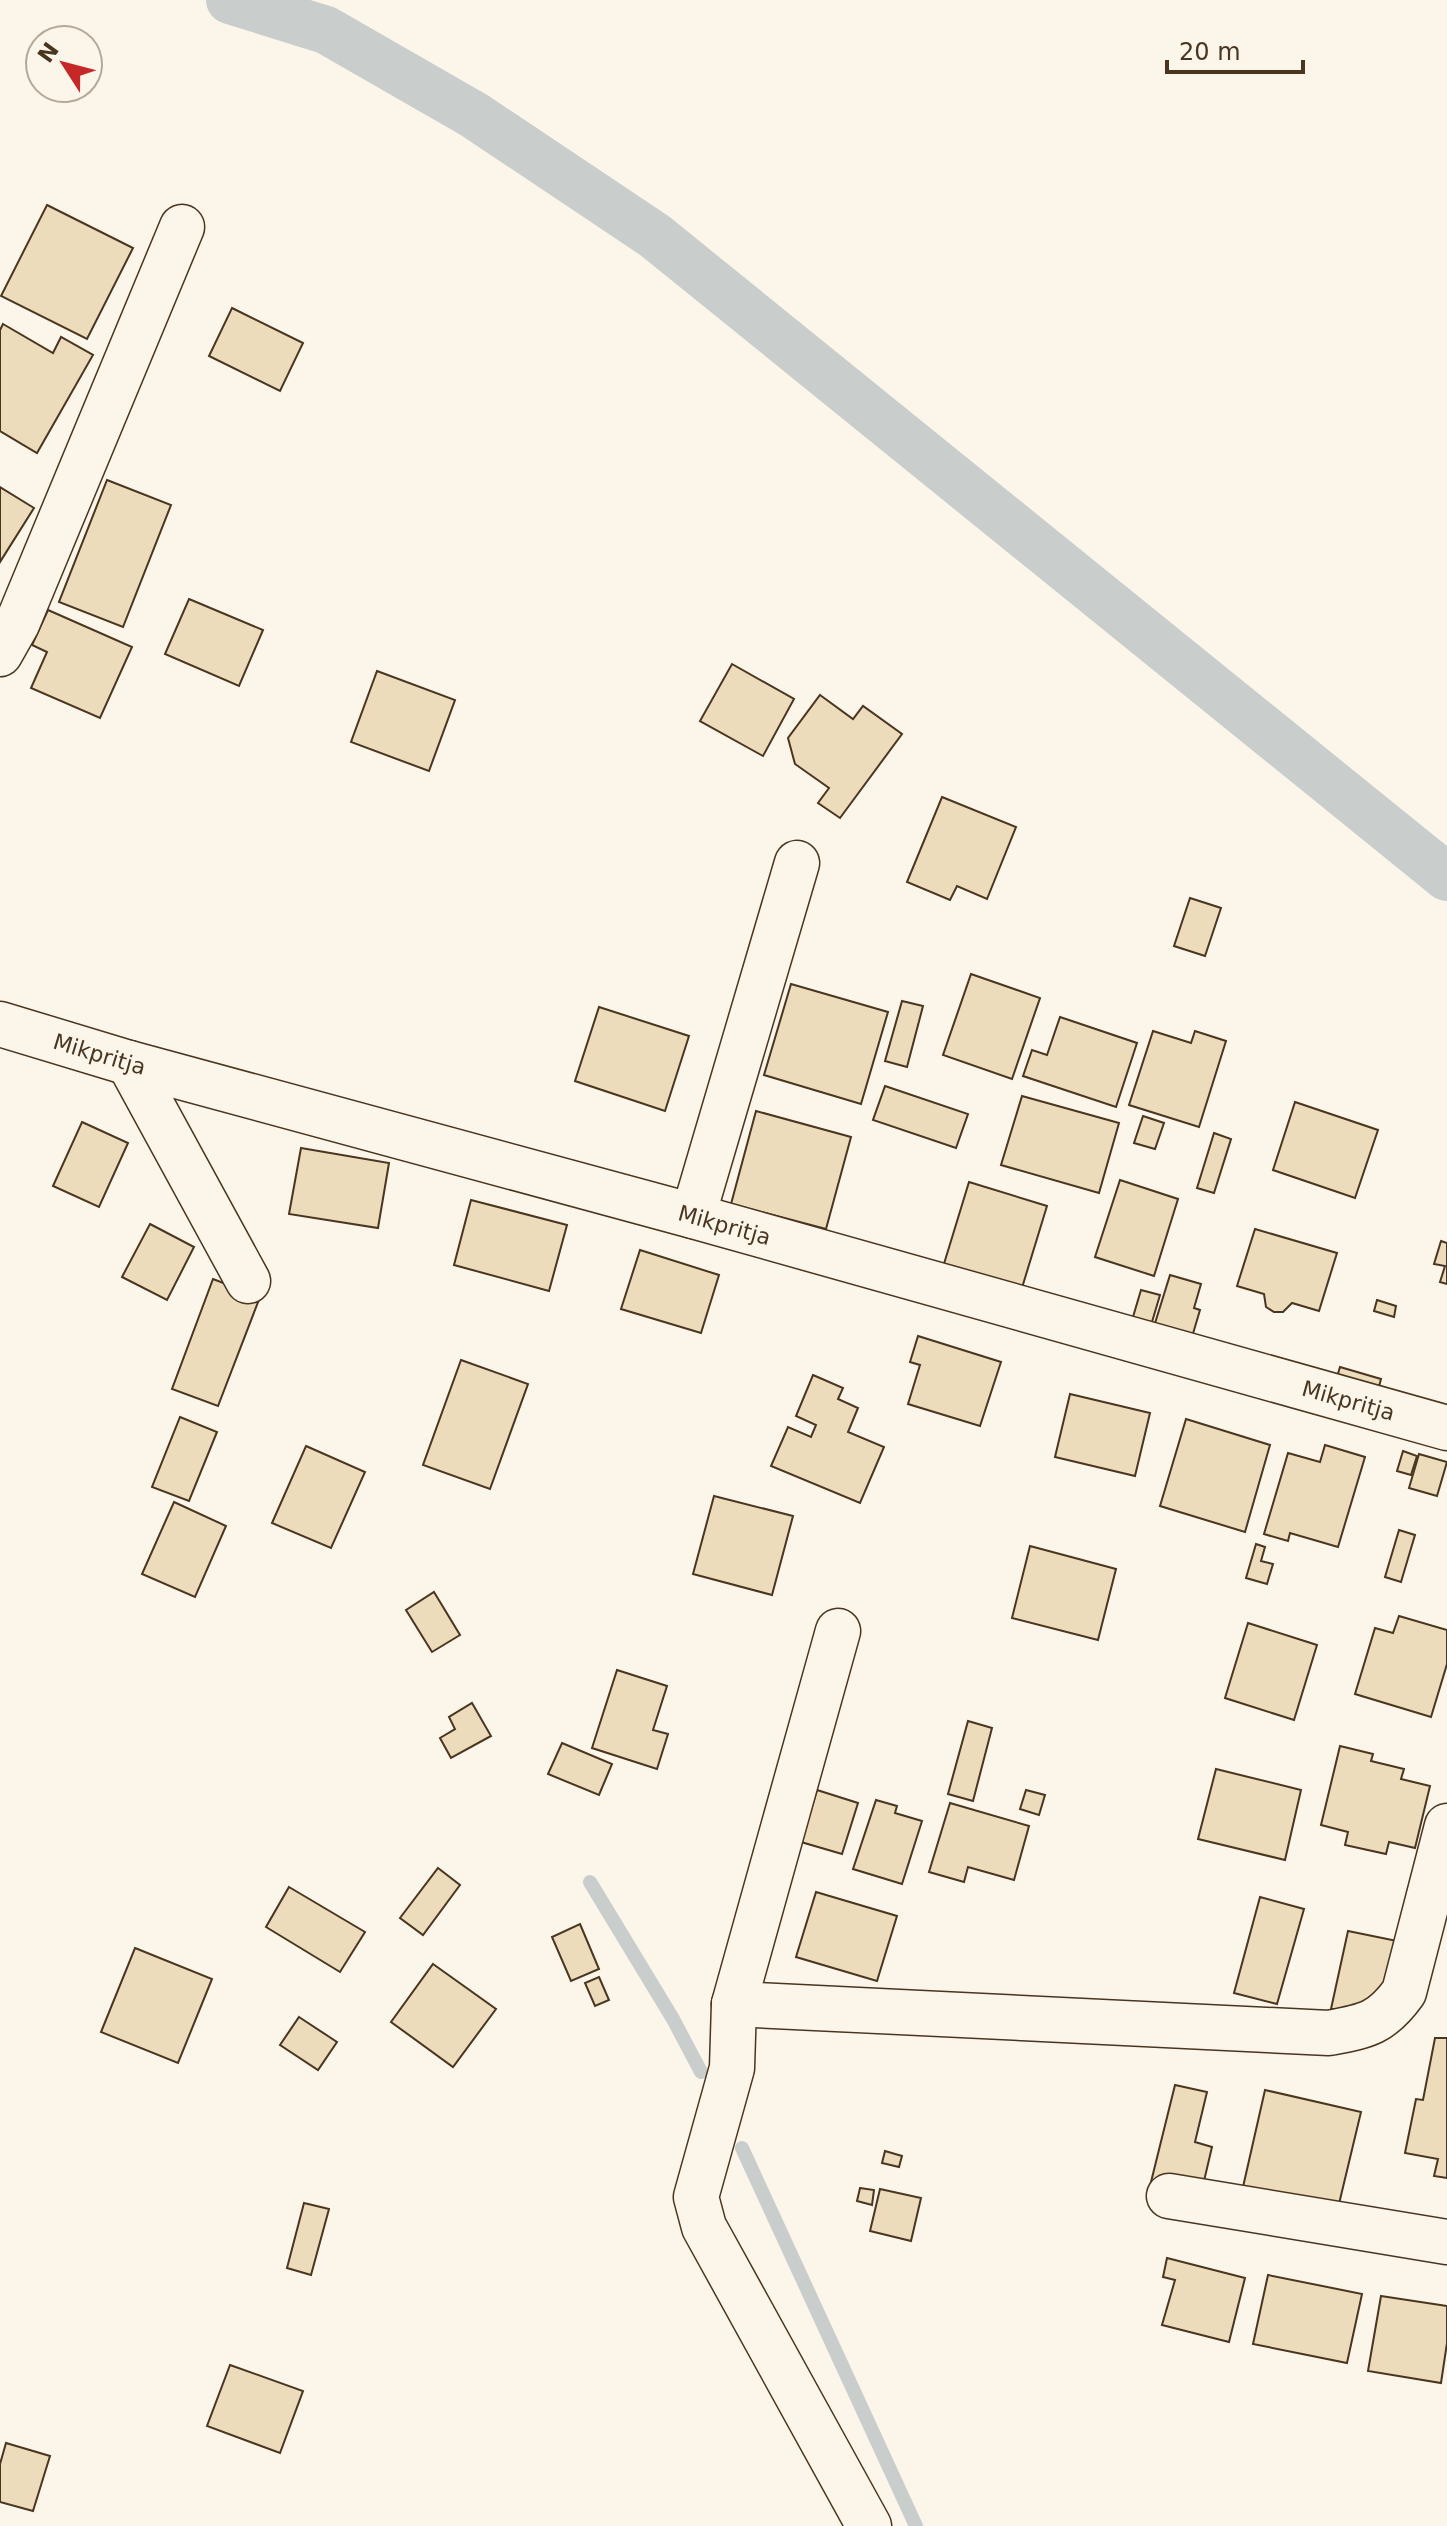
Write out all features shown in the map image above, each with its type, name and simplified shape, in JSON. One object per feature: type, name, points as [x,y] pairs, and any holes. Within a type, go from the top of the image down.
[{"type":"street","points":[[0,654],[17,624],[182,227]]},
{"type":"street","points":[[693,1216],[797,863]]},
{"type":"street","name":"Mikpritja","points":[[0,1024],[129,1063],[693,1216],[1447,1428]]},
{"type":"street","points":[[129,1063],[248,1281]]},
{"type":"street","points":[[838,1631],[734,2004],[732,2068],[696,2197],[704,2227],[869,2526]]},
{"type":"street","points":[[734,2004],[1329,2033],[1362,2027],[1389,2013],[1404,1992],[1447,1826]]},
{"type":"street","points":[[1169,2196],[1447,2242]]},
{"type":"building","points":[[47,205],[133,248],[87,339],[1,296]]},
{"type":"building","points":[[232,308],[303,343],[280,391],[209,356]]},
{"type":"building","points":[[3,324],[53,353],[61,337],[93,355],[37,453],[0,431],[0,330]]},
{"type":"building","points":[[107,480],[171,505],[123,627],[59,602]]},
{"type":"building","points":[[0,487],[34,508],[0,562]]},
{"type":"building","points":[[189,599],[263,630],[239,686],[165,654]]},
{"type":"building","points":[[48,610],[132,647],[100,718],[31,688],[47,652],[32,645]]},
{"type":"building","points":[[732,664],[794,699],[763,756],[700,721]]},
{"type":"building","points":[[377,671],[455,700],[429,771],[351,742]]},
{"type":"building","points":[[820,695],[853,719],[863,706],[902,734],[840,818],[818,803],[829,788],[795,764],[788,738]]},
{"type":"building","points":[[942,797],[1016,827],[987,899],[957,886],[950,900],[907,882]]},
{"type":"building","points":[[1190,898],[1221,908],[1205,956],[1174,946]]},
{"type":"building","points":[[971,974],[1040,998],[1012,1079],[943,1055]]},
{"type":"building","points":[[791,984],[888,1012],[861,1104],[764,1075]]},
{"type":"building","points":[[902,1001],[923,1006],[907,1067],[885,1061]]},
{"type":"building","points":[[599,1007],[689,1036],[665,1111],[575,1081]]},
{"type":"building","points":[[1060,1017],[1137,1043],[1116,1107],[1023,1076],[1032,1050],[1047,1055]]},
{"type":"building","points":[[1153,1031],[1191,1043],[1195,1031],[1226,1041],[1199,1127],[1129,1105]]},
{"type":"building","points":[[885,1086],[968,1114],[956,1148],[873,1120]]},
{"type":"building","points":[[1022,1096],[1119,1123],[1099,1193],[1001,1165]]},
{"type":"building","points":[[1295,1102],[1378,1130],[1355,1198],[1273,1170]]},
{"type":"building","points":[[756,1111],[851,1137],[826,1229],[731,1204]]},
{"type":"building","points":[[1143,1116],[1164,1123],[1155,1149],[1134,1143]]},
{"type":"building","points":[[82,1122],[128,1143],[99,1207],[53,1186]]},
{"type":"building","points":[[1214,1133],[1231,1139],[1214,1193],[1197,1188]]},
{"type":"building","points":[[301,1148],[389,1163],[378,1228],[289,1214]]},
{"type":"building","points":[[1120,1180],[1178,1199],[1154,1276],[1095,1257]]},
{"type":"building","points":[[969,1182],[1047,1206],[1021,1291],[943,1267]]},
{"type":"building","points":[[471,1200],[567,1225],[549,1291],[454,1265]]},
{"type":"building","points":[[150,1224],[194,1247],[167,1300],[122,1277]]},
{"type":"building","points":[[1255,1229],[1337,1253],[1319,1311],[1292,1303],[1283,1312],[1274,1312],[1266,1307],[1264,1294],[1237,1286]]},
{"type":"building","points":[[1441,1241],[1447,1243],[1447,1284],[1440,1282],[1445,1266],[1434,1264]]},
{"type":"building","points":[[640,1250],[719,1275],[701,1333],[621,1309]]},
{"type":"building","points":[[1170,1275],[1201,1284],[1194,1308],[1200,1310],[1189,1347],[1151,1336]]},
{"type":"building","points":[[213,1279],[260,1297],[218,1406],[172,1389]]},
{"type":"building","points":[[1141,1290],[1160,1295],[1149,1332],[1130,1327]]},
{"type":"building","points":[[1377,1300],[1396,1306],[1394,1317],[1374,1311]]},
{"type":"building","points":[[918,1336],[1001,1362],[980,1426],[908,1404],[920,1365],[910,1362]]},
{"type":"building","points":[[461,1360],[528,1384],[490,1489],[423,1465]]},
{"type":"building","points":[[1340,1367],[1381,1379],[1375,1402],[1333,1390]]},
{"type":"building","points":[[813,1375],[843,1388],[838,1399],[858,1408],[848,1432],[884,1447],[860,1503],[771,1466],[788,1427],[811,1437],[816,1425],[796,1416]]},
{"type":"building","points":[[1070,1394],[1150,1413],[1135,1476],[1055,1457]]},
{"type":"building","points":[[180,1417],[217,1432],[189,1501],[152,1487]]},
{"type":"building","points":[[1186,1419],[1270,1445],[1245,1532],[1160,1506]]},
{"type":"building","points":[[1325,1445],[1365,1457],[1338,1547],[1290,1533],[1288,1541],[1264,1534],[1288,1453],[1320,1462]]},
{"type":"building","points":[[306,1446],[365,1472],[331,1548],[272,1523]]},
{"type":"building","points":[[1403,1451],[1417,1456],[1411,1475],[1397,1471]]},
{"type":"building","points":[[1419,1454],[1447,1462],[1437,1496],[1409,1488]]},
{"type":"building","points":[[714,1496],[793,1516],[772,1595],[693,1574]]},
{"type":"building","points":[[174,1502],[226,1526],[195,1597],[142,1574]]},
{"type":"building","points":[[1399,1530],[1415,1535],[1401,1582],[1385,1577]]},
{"type":"building","points":[[1256,1544],[1265,1547],[1261,1561],[1273,1564],[1267,1584],[1246,1578]]},
{"type":"building","points":[[1030,1546],[1116,1569],[1098,1640],[1012,1618]]},
{"type":"building","points":[[434,1592],[460,1635],[432,1652],[406,1610]]},
{"type":"building","points":[[1399,1616],[1447,1630],[1447,1664],[1431,1717],[1355,1694],[1375,1628],[1393,1633]]},
{"type":"building","points":[[1248,1623],[1317,1645],[1294,1720],[1225,1698]]},
{"type":"building","points":[[617,1670],[667,1686],[653,1730],[668,1734],[657,1769],[592,1748]]},
{"type":"building","points":[[472,1703],[491,1736],[451,1758],[440,1738],[455,1729],[449,1717]]},
{"type":"building","points":[[968,1721],[992,1728],[973,1801],[948,1794]]},
{"type":"building","points":[[562,1743],[612,1764],[599,1795],[548,1774]]},
{"type":"building","points":[[1340,1746],[1373,1754],[1371,1761],[1404,1769],[1401,1779],[1430,1786],[1415,1848],[1389,1842],[1386,1854],[1345,1845],[1348,1832],[1321,1825]]},
{"type":"building","points":[[1216,1769],[1301,1790],[1285,1860],[1198,1839]]},
{"type":"building","points":[[817,1790],[858,1803],[842,1854],[801,1842]]},
{"type":"building","points":[[1026,1790],[1045,1795],[1039,1815],[1020,1809]]},
{"type":"building","points":[[876,1800],[897,1806],[895,1813],[922,1821],[902,1884],[853,1869]]},
{"type":"building","points":[[950,1803],[1029,1826],[1014,1880],[968,1867],[964,1882],[929,1872]]},
{"type":"building","points":[[438,1868],[460,1885],[423,1935],[400,1918]]},
{"type":"building","points":[[289,1887],[365,1932],[340,1972],[266,1927]]},
{"type":"building","points":[[816,1892],[897,1916],[877,1981],[796,1957]]},
{"type":"building","points":[[1260,1897],[1304,1909],[1277,2004],[1234,1993]]},
{"type":"building","points":[[580,1924],[599,1969],[571,1981],[552,1937]]},
{"type":"building","points":[[1348,1931],[1402,1942],[1388,2009],[1331,2009]]},
{"type":"building","points":[[135,1948],[212,1979],[178,2063],[101,2032]]},
{"type":"building","points":[[433,1964],[496,2009],[453,2067],[391,2022]]},
{"type":"building","points":[[599,1977],[609,2000],[595,2006],[585,1983]]},
{"type":"building","points":[[299,2017],[337,2042],[318,2070],[280,2045]]},
{"type":"building","points":[[1435,2038],[1447,2038],[1447,2178],[1434,2176],[1438,2159],[1405,2153],[1416,2099],[1423,2100]]},
{"type":"building","points":[[1175,2085],[1207,2092],[1195,2142],[1212,2147],[1200,2198],[1150,2186]]},
{"type":"building","points":[[1265,2090],[1361,2112],[1338,2208],[1243,2187]]},
{"type":"building","points":[[885,2151],[902,2156],[899,2167],[882,2163]]},
{"type":"building","points":[[860,2188],[874,2190],[872,2205],[857,2201]]},
{"type":"building","points":[[880,2189],[921,2198],[911,2241],[870,2231]]},
{"type":"building","points":[[304,2203],[329,2209],[311,2275],[287,2268]]},
{"type":"building","points":[[1167,2258],[1245,2278],[1229,2342],[1162,2325],[1175,2280],[1163,2277]]},
{"type":"building","points":[[1268,2275],[1362,2294],[1347,2363],[1253,2344]]},
{"type":"building","points":[[1381,2296],[1447,2306],[1447,2343],[1441,2383],[1368,2371]]},
{"type":"building","points":[[230,2365],[303,2391],[280,2453],[207,2426]]},
{"type":"building","points":[[6,2443],[50,2456],[33,2511],[0,2502],[0,2464]]},
{"type":"waterway","points":[[230,0],[326,30],[474,115],[655,236],[1447,877]]},
{"type":"waterway","points":[[590,1882],[673,2019],[701,2072]]},
{"type":"waterway","points":[[742,2148],[916,2526]]}]
